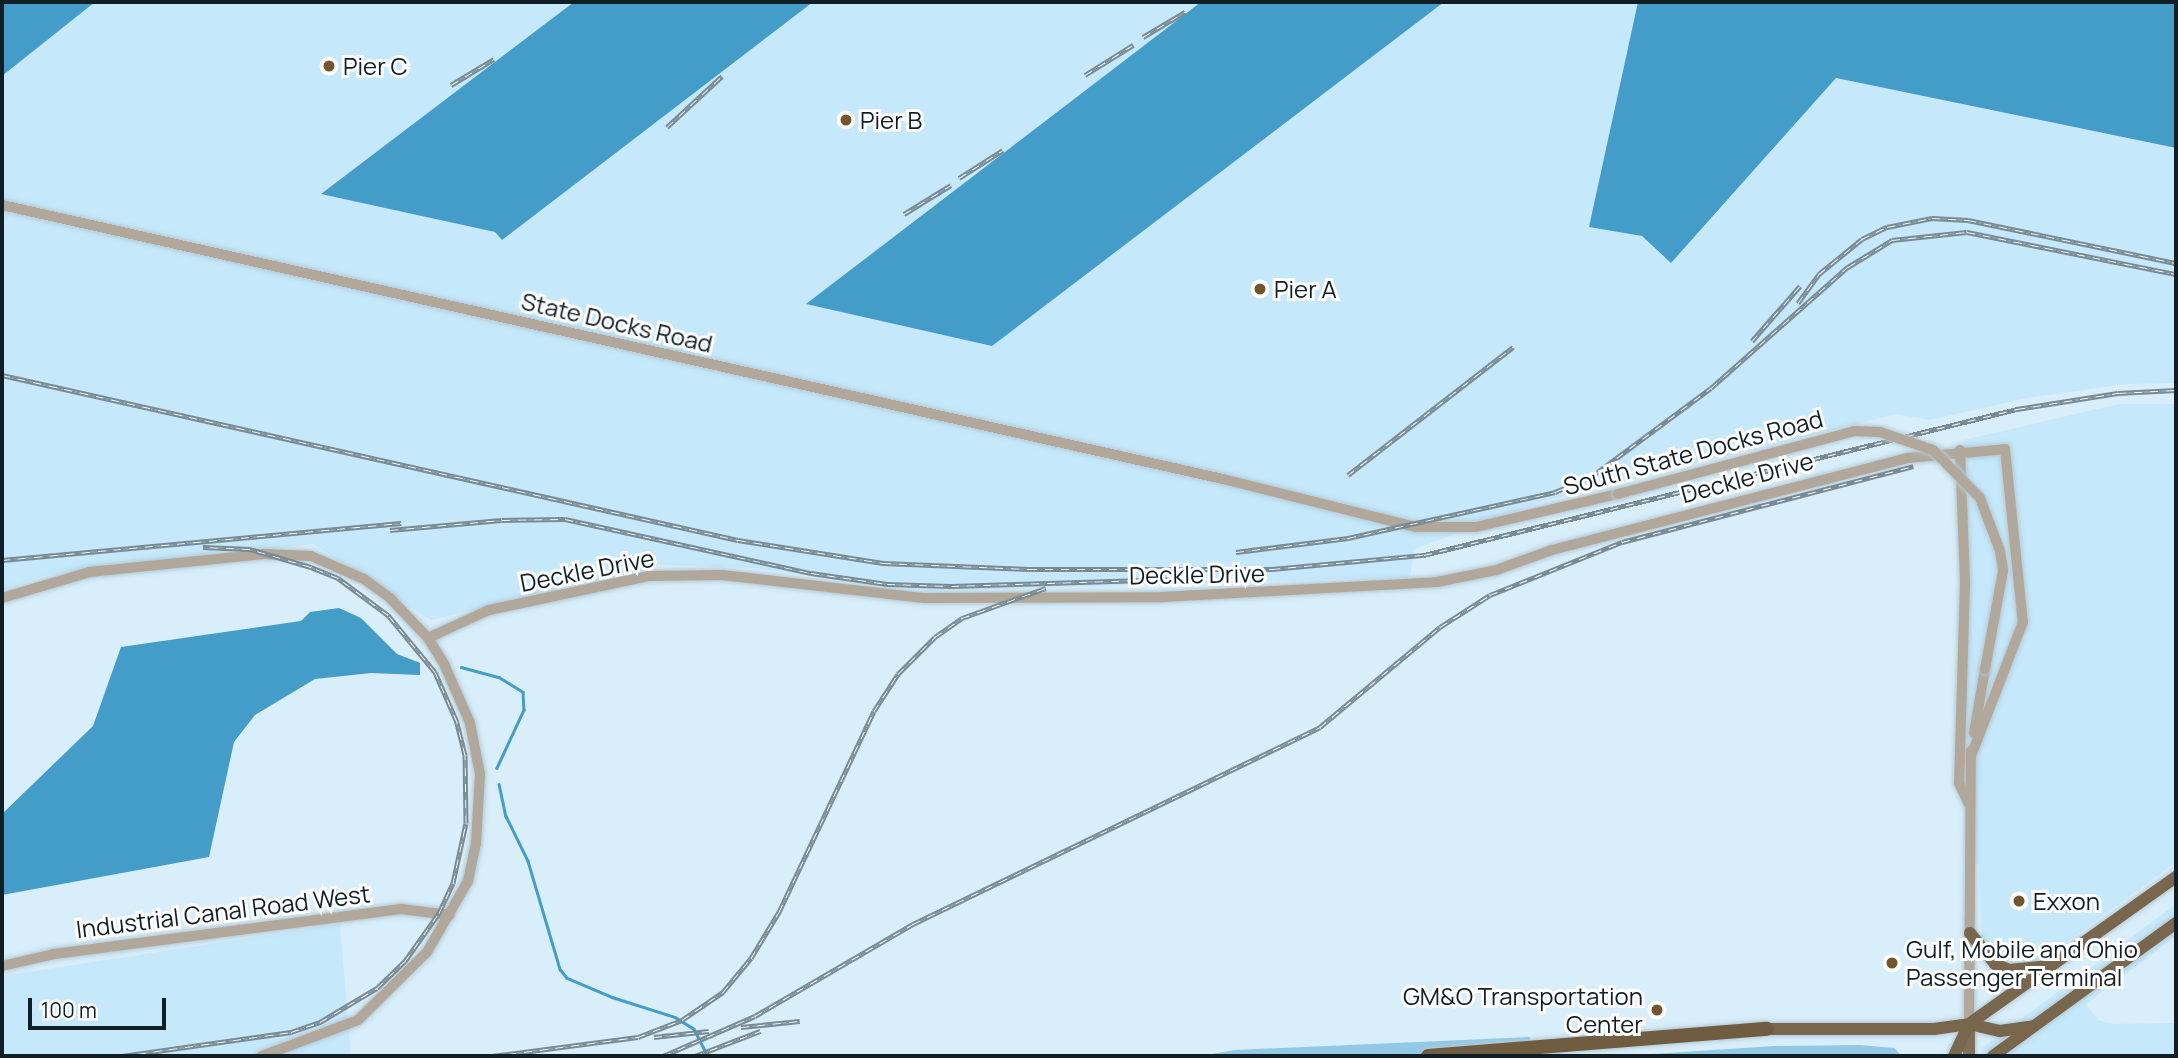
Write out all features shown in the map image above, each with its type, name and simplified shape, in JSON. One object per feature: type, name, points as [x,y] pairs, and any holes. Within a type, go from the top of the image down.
[{"type":"highway","points":[[1954,1056],[1969,1024],[2176,877]]},
{"type":"highway","points":[[2003,1056],[2038,1024],[2176,923]]},
{"type":"highway","points":[[1970,933],[1995,964],[2009,970],[2054,965]]},
{"type":"highway","points":[[1428,1056],[1549,1044],[1767,1029],[1934,1029],[1969,1024],[2000,1031],[2038,1024]]},
{"type":"highway","points":[[1993,1056],[2019,1040]]},
{"type":"main road","points":[[1969,1024],[1969,1056]]},
{"type":"street","name":"State Docks Road","points":[[2,205],[1223,479]]},
{"type":"street","name":"South State Docks Road","points":[[1223,479],[1416,527],[1476,527],[1618,494],[1854,431],[1880,432],[1933,450],[1980,498],[2000,551],[2003,571],[1971,756]]},
{"type":"street","name":"Deckle Drive","points":[[428,638],[489,610],[649,576],[723,575],[925,598],[1162,597],[1437,582],[1496,570],[1552,550],[1824,478],[1960,450],[2005,449],[2023,622],[1971,756]]},
{"type":"street","points":[[1960,450],[1965,583],[1959,783],[1969,804]]},
{"type":"street","points":[[2,598],[90,572],[263,554],[311,556],[364,579],[428,638],[451,677],[470,723],[480,774],[477,843],[468,881],[427,952],[358,1020],[262,1056]]},
{"type":"street","points":[[1969,1024],[1971,756]]},
{"type":"street","name":"Industrial Canal Road West","points":[[2,966],[54,954],[401,909],[450,915]]},
{"type":"shaded area","points":[[2,2],[95,2],[2,76]]},
{"type":"shaded area","points":[[95,2],[574,2],[322,194],[496,232],[502,240],[813,2],[1201,2],[807,304],[992,346],[1444,2],[1638,2],[1590,227],[1642,236],[1671,263],[1836,78],[2176,148],[2176,383],[2126,384],[2027,398],[1930,420],[1896,414],[1540,502],[1414,549],[1410,577],[931,591],[755,568],[659,565],[431,620],[313,544],[47,575],[2,590],[2,76]]},
{"type":"shaded area","points":[[574,2],[813,2],[502,240],[495,232],[321,194]]},
{"type":"shaded area","points":[[1201,2],[1444,2],[992,346],[806,304]]},
{"type":"shaded area","points":[[1638,2],[2176,2],[2176,148],[1836,78],[1671,263],[1642,236],[1589,227]]},
{"type":"shaded area","points":[[2119,404],[2176,404],[2176,862],[2038,963],[2029,967],[2002,964],[1982,938],[1979,864],[1964,864],[1964,440]]},
{"type":"shaded area","points":[[339,608],[361,618],[397,654],[420,663],[420,675],[371,673],[315,679],[255,715],[234,742],[209,857],[2,895],[2,814],[93,726],[121,647],[301,621],[310,612]]},
{"type":"shaded area","points":[[2176,904],[2176,936],[2086,1004],[2098,1020],[2114,1024],[2176,1023],[2176,1056],[1980,1056],[1982,1048]]},
{"type":"shaded area","points":[[340,924],[351,1056],[2,1056],[2,976]]},
{"type":"shaded area","points":[[1530,1037],[1529,1056],[1202,1056],[1234,1050]]},
{"type":"shaded area","points":[[1860,1045],[1894,1048],[1902,1056],[1622,1056],[1774,1046]]},
{"type":"waterway","points":[[461,667],[499,677],[523,692],[524,710],[497,768]]},
{"type":"waterway","points":[[499,784],[506,816],[528,861],[560,969],[567,978],[612,997],[675,1017],[694,1029],[708,1056]]},
{"type":"railway","points":[[1143,37],[1185,12]]},
{"type":"railway","points":[[1085,75],[1133,45]]},
{"type":"railway","points":[[451,85],[494,59]]},
{"type":"railway","points":[[667,127],[722,76]]},
{"type":"railway","points":[[959,178],[1003,150]]},
{"type":"railway","points":[[904,214],[951,185]]},
{"type":"railway","points":[[1798,303],[1819,274],[1862,239],[1887,227],[1932,218],[1968,220],[2176,263]]},
{"type":"railway","points":[[1236,552],[1348,538],[1555,492],[1591,477],[1711,388],[1848,267],[1892,240],[1967,232],[2176,274]]},
{"type":"railway","points":[[1752,341],[1800,286]]},
{"type":"railway","points":[[1348,475],[1513,347]]},
{"type":"railway","points":[[2,375],[738,540],[883,563],[1029,569],[1272,569],[1424,555],[2017,409],[2118,393],[2176,390]]},
{"type":"railway","points":[[663,1056],[755,1016],[913,924],[1320,727],[1440,627],[1490,595],[1622,542],[1913,466]]},
{"type":"railway","points":[[390,530],[502,520],[565,519],[811,573],[887,584],[951,586],[1177,579]]},
{"type":"railway","points":[[2,560],[401,523]]},
{"type":"railway","points":[[122,1056],[291,1032],[320,1022],[377,988],[405,961],[439,913],[453,883],[466,823],[465,755],[457,722],[435,672],[388,615],[338,578],[311,567],[250,549],[203,547]]},
{"type":"railway","points":[[492,1056],[638,1037],[682,1020],[723,992],[751,958],[779,912],[874,711],[898,674],[935,637],[962,618],[1046,588]]},
{"type":"railway","points":[[741,1027],[800,1021]]},
{"type":"railway","points":[[654,1037],[709,1031]]},
{"type":"railway","points":[[695,1056],[760,1031]]},
{"type":"place","name":"Pier C","points":[[329,66]]},
{"type":"place","name":"Pier B","points":[[846,120]]},
{"type":"place","name":"Pier A","points":[[1260,289]]},
{"type":"place","name":"Exxon","points":[[2019,901]]},
{"type":"place","name":"Gulf, Mobile and Ohio Passenger Terminal","points":[[1892,963]]},
{"type":"place","name":"GM&O Transportation Center","points":[[1657,1010]]}]
